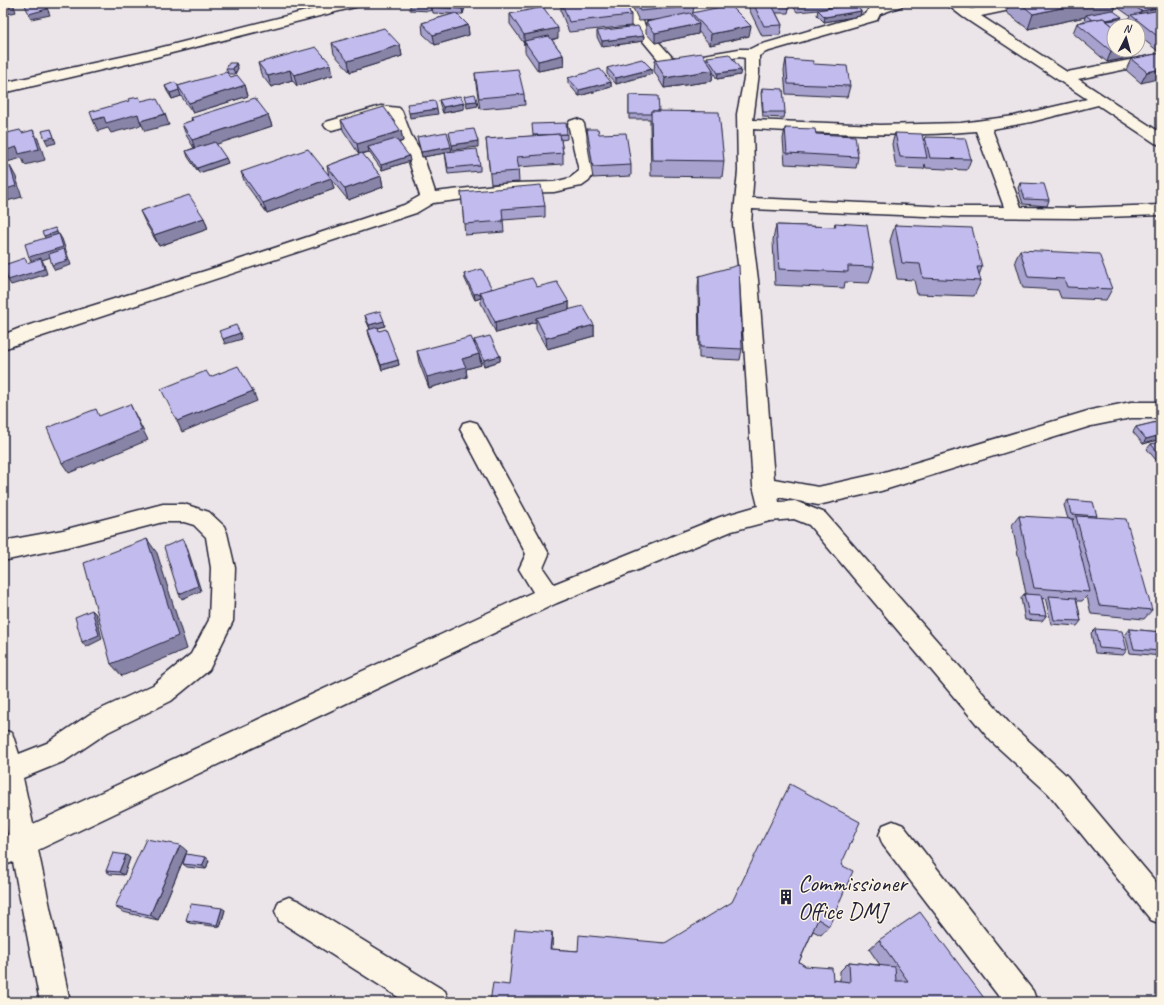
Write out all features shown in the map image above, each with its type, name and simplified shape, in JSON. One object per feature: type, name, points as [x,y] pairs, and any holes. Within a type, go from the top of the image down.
[{"type":"street","points":[[3,88],[354,3]]},
{"type":"street","points":[[628,3],[640,29],[668,61],[679,63],[739,53],[752,54],[761,49],[872,17],[874,11],[898,3]]},
{"type":"street","points":[[952,3],[1161,140]]},
{"type":"street","points":[[968,14],[1024,3]]},
{"type":"street","points":[[752,54],[752,73],[744,114],[745,203],[742,224],[749,280],[764,486],[770,512]]},
{"type":"street","points":[[1064,77],[1161,58]]},
{"type":"street","points":[[745,124],[871,130],[961,128],[1028,120],[1100,100]]},
{"type":"street","points":[[332,125],[381,111],[394,111],[403,135],[415,155],[429,198]]},
{"type":"street","points":[[3,342],[410,209],[429,198],[512,188],[554,186],[576,182],[583,177],[587,171],[576,124]]},
{"type":"street","points":[[982,125],[1015,213]]},
{"type":"street","points":[[745,203],[950,212],[1076,213],[1161,210]]},
{"type":"street","points":[[764,486],[818,496],[881,482],[1091,418],[1131,410],[1161,410]]},
{"type":"street","points":[[470,429],[538,554],[531,569],[549,596]]},
{"type":"street","points":[[14,847],[549,596],[728,523],[770,512],[795,510],[817,519],[1000,732],[1058,785],[1161,910]]},
{"type":"street","points":[[3,551],[63,539],[163,513],[184,513],[201,518],[216,533],[223,568],[221,622],[200,662],[162,693],[99,723],[56,752],[9,771]]},
{"type":"street","points":[[3,742],[9,771],[14,847],[55,1002]]},
{"type":"street","points":[[893,835],[1022,1002]]},
{"type":"street","points":[[289,911],[434,1002]]},
{"type":"building","points":[[24,3],[45,3],[47,9],[29,14]]},
{"type":"building","points":[[410,3],[431,3],[430,5]]},
{"type":"building","points":[[434,3],[464,3],[462,9],[432,7]]},
{"type":"building","points":[[562,3],[626,3],[631,15],[569,22]]},
{"type":"building","points":[[636,3],[692,3],[694,6],[640,11]]},
{"type":"building","points":[[753,3],[771,3],[782,25],[764,26]]},
{"type":"building","points":[[1020,3],[1084,3],[1033,14]]},
{"type":"building","points":[[1131,3],[1156,3],[1161,7],[1141,11]]},
{"type":"building","points":[[855,4],[861,11],[825,17],[818,10]]},
{"type":"building","points":[[730,5],[751,26],[711,34],[692,13]]},
{"type":"building","points":[[543,7],[558,28],[524,35],[510,14]]},
{"type":"building","points":[[1112,10],[1122,17],[1106,18],[1106,20],[1103,18],[1092,20],[1086,15]]},
{"type":"building","points":[[1161,10],[1161,39],[1146,27],[1146,18],[1135,18],[1131,15]]},
{"type":"building","points":[[456,13],[468,25],[433,35],[422,23]]},
{"type":"building","points":[[690,13],[699,24],[655,33],[646,22]]},
{"type":"building","points":[[1103,18],[1106,20],[1106,47],[1077,23]]},
{"type":"building","points":[[638,26],[644,36],[602,41],[597,31]]},
{"type":"building","points":[[384,28],[400,45],[348,61],[332,43]]},
{"type":"building","points":[[549,36],[563,55],[538,61],[524,41]]},
{"type":"building","points":[[316,47],[331,64],[294,75],[290,70],[268,76],[258,63]]},
{"type":"building","points":[[702,53],[713,70],[665,78],[655,60]]},
{"type":"building","points":[[1161,53],[1161,69],[1147,72],[1131,59],[1146,58],[1146,56]]},
{"type":"building","points":[[729,54],[741,70],[718,73],[707,57]]},
{"type":"building","points":[[642,59],[652,69],[616,78],[607,68]]},
{"type":"building","points":[[786,59],[813,61],[813,64],[847,66],[850,86],[788,84]]},
{"type":"building","points":[[229,63],[236,63],[233,69],[226,69]]},
{"type":"building","points":[[518,69],[524,94],[479,98],[475,73]]},
{"type":"building","points":[[600,69],[611,82],[579,90],[568,78]]},
{"type":"building","points":[[226,72],[231,77],[237,75],[245,85],[189,103],[178,86]]},
{"type":"building","points":[[175,82],[179,90],[170,93],[165,86]]},
{"type":"building","points":[[762,88],[783,89],[785,112],[763,112]]},
{"type":"building","points":[[475,94],[477,101],[466,102],[464,96]]},
{"type":"building","points":[[629,95],[658,96],[659,111],[651,111],[651,114],[629,114]]},
{"type":"building","points":[[460,96],[464,103],[443,107],[439,100]]},
{"type":"building","points":[[139,97],[141,101],[154,98],[155,100],[157,99],[165,114],[140,121],[138,114],[106,123],[104,117],[93,120],[90,112],[129,101],[128,99]]},
{"type":"building","points":[[255,98],[268,115],[192,140],[182,124],[193,120],[191,118]]},
{"type":"building","points":[[435,101],[437,109],[409,113],[407,104]]},
{"type":"building","points":[[384,107],[401,131],[357,144],[341,120]]},
{"type":"building","points":[[651,111],[719,112],[724,161],[652,160]]},
{"type":"building","points":[[566,123],[567,134],[533,135],[532,124]]},
{"type":"building","points":[[785,128],[815,129],[816,134],[855,136],[858,157],[787,153]]},
{"type":"building","points":[[51,129],[54,137],[45,139],[42,131]]},
{"type":"building","points":[[474,129],[478,141],[452,145],[449,132]]},
{"type":"building","points":[[587,129],[598,129],[599,134],[626,133],[631,165],[593,167]]},
{"type":"building","points":[[20,130],[22,133],[33,130],[39,149],[19,154],[17,147],[3,151],[3,134]]},
{"type":"building","points":[[447,132],[451,147],[421,152],[417,137]]},
{"type":"building","points":[[895,133],[922,134],[927,158],[900,157]]},
{"type":"building","points":[[560,134],[563,153],[517,157],[519,171],[490,173],[486,139]]},
{"type":"building","points":[[925,137],[965,138],[971,159],[930,158]]},
{"type":"building","points":[[396,139],[409,156],[381,165],[368,147]]},
{"type":"building","points":[[215,142],[226,158],[197,168],[186,151]]},
{"type":"building","points":[[308,149],[331,178],[263,203],[241,172]]},
{"type":"building","points":[[477,149],[480,165],[448,168],[445,152]]},
{"type":"building","points":[[362,153],[381,176],[345,189],[327,166]]},
{"type":"building","points":[[10,166],[16,186],[3,190],[3,168]]},
{"type":"building","points":[[1020,183],[1044,184],[1049,200],[1025,199]]},
{"type":"building","points":[[541,185],[545,206],[502,209],[503,221],[464,224],[461,192]]},
{"type":"building","points":[[189,195],[204,218],[154,235],[140,211]]},
{"type":"building","points":[[835,223],[867,225],[874,267],[848,266],[848,272],[779,269],[776,225],[836,227]]},
{"type":"building","points":[[895,225],[972,228],[982,267],[977,267],[981,281],[923,278],[920,264],[902,263]]},
{"type":"building","points":[[55,228],[57,232],[44,236],[42,232]]},
{"type":"building","points":[[59,234],[63,247],[29,257],[25,244]]},
{"type":"building","points":[[64,249],[68,260],[52,265],[49,254]]},
{"type":"building","points":[[1020,250],[1099,254],[1112,289],[1067,287],[1064,279],[1028,277]]},
{"type":"building","points":[[25,258],[27,263],[41,258],[44,269],[8,280],[4,265]]},
{"type":"building","points":[[739,265],[742,349],[700,347],[699,276]]},
{"type":"building","points":[[482,269],[492,289],[474,294],[464,274]]},
{"type":"building","points":[[532,278],[537,287],[557,282],[569,302],[495,322],[480,292]]},
{"type":"building","points":[[583,306],[594,325],[546,338],[536,318]]},
{"type":"building","points":[[380,311],[384,321],[369,325],[365,315]]},
{"type":"building","points":[[236,325],[240,333],[223,339],[219,331]]},
{"type":"building","points":[[378,327],[379,331],[386,329],[398,360],[381,365],[368,330]]},
{"type":"building","points":[[490,336],[500,356],[484,360],[474,340]]},
{"type":"building","points":[[471,337],[479,354],[462,359],[466,367],[427,377],[417,351]]},
{"type":"building","points":[[238,366],[253,391],[177,421],[161,389],[206,371],[210,377]]},
{"type":"building","points":[[130,404],[142,430],[62,463],[47,428],[96,409],[99,416]]},
{"type":"building","points":[[1161,421],[1161,435],[1146,439],[1136,427]]},
{"type":"building","points":[[1161,442],[1161,455],[1160,455],[1151,444]]},
{"type":"building","points":[[1068,500],[1093,502],[1097,516],[1071,514]]},
{"type":"building","points":[[1019,516],[1072,519],[1090,592],[1034,588]]},
{"type":"building","points":[[1076,516],[1126,519],[1152,610],[1099,605]]},
{"type":"building","points":[[147,539],[178,636],[111,664],[84,563]]},
{"type":"building","points":[[183,539],[198,586],[179,594],[164,547]]},
{"type":"building","points":[[1024,594],[1041,595],[1046,616],[1029,615]]},
{"type":"building","points":[[1049,596],[1076,598],[1081,621],[1054,620]]},
{"type":"building","points":[[92,610],[99,635],[82,642],[75,617]]},
{"type":"building","points":[[1095,629],[1122,631],[1127,650],[1099,648]]},
{"type":"building","points":[[1129,629],[1161,632],[1161,651],[1134,649]]},
{"type":"building","name":"Commissioner Office DMJ","points":[[790,784],[860,822],[841,865],[853,871],[829,926],[818,919],[799,962],[805,966],[832,968],[833,980],[850,982],[849,962],[895,967],[896,981],[908,981],[879,940],[920,912],[987,1002],[490,1002],[493,983],[509,985],[515,929],[552,932],[550,949],[578,951],[579,935],[665,943],[732,902]]},
{"type":"building","points":[[146,839],[180,845],[150,915],[115,907]]},
{"type":"building","points":[[113,853],[126,855],[119,872],[106,871]]},
{"type":"building","points":[[186,854],[206,857],[202,866],[183,864]]},
{"type":"building","points":[[191,904],[222,908],[217,925],[186,920]]},
{"type":"place","name":"Commissioner Office DMJ","points":[[786,897]]}]
